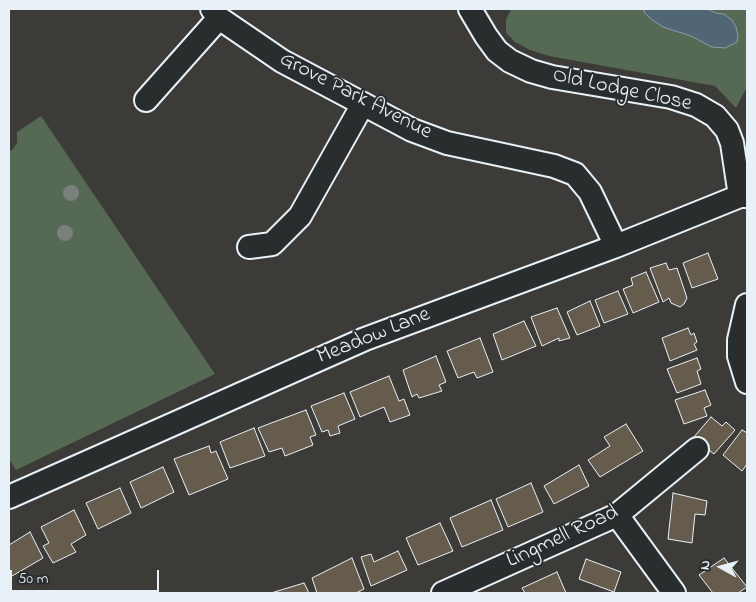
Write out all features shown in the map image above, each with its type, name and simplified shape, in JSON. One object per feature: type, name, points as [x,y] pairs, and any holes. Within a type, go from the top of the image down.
[{"type":"street","name":"Old Lodge Close","points":[[470,9],[497,51],[510,62],[552,77],[671,97],[696,105],[716,116],[727,130],[732,143],[744,196]]},
{"type":"street","points":[[146,100],[216,13]]},
{"type":"street","name":"Grove Park Avenue","points":[[216,13],[282,61],[412,130],[447,143],[554,166],[575,174],[590,192],[616,246]]},
{"type":"street","points":[[249,247],[272,244],[300,216],[363,104]]},
{"type":"street","name":"Meadow Lane","points":[[9,498],[366,339],[744,196]]},
{"type":"street","points":[[747,304],[739,340],[739,356],[747,382]]},
{"type":"street","name":"Lingmell Road","points":[[442,593],[617,515],[698,449]]},
{"type":"street","points":[[617,515],[674,593]]},
{"type":"green space","points":[[511,9],[747,9],[747,87],[736,108],[715,86],[549,56],[530,50],[515,42],[506,33],[506,20]]},
{"type":"green space","points":[[41,116],[215,374],[16,470],[9,459],[9,152],[17,143],[17,132]]},
{"type":"water","points":[[644,9],[707,9],[724,14],[732,20],[736,27],[737,42],[725,48],[712,47],[691,36],[663,27],[651,19],[644,12]]},
{"type":"building","points":[[708,253],[718,279],[692,288],[683,263]]},
{"type":"building","points":[[666,263],[669,270],[677,268],[687,298],[680,307],[671,303],[669,298],[663,302],[650,268]]},
{"type":"building","points":[[646,272],[659,302],[633,313],[623,289],[633,285],[631,278]]},
{"type":"building","points":[[618,291],[628,314],[604,323],[595,300]]},
{"type":"building","points":[[590,301],[600,326],[577,335],[567,312]]},
{"type":"building","points":[[557,308],[570,338],[559,341],[559,338],[542,346],[531,317]]},
{"type":"building","points":[[524,321],[536,346],[502,360],[493,334]]},
{"type":"building","points":[[688,328],[691,335],[694,333],[697,342],[694,344],[697,350],[670,361],[662,338]]},
{"type":"building","points":[[480,338],[493,372],[477,378],[474,372],[458,378],[447,351]]},
{"type":"building","points":[[436,356],[446,382],[439,385],[442,391],[419,398],[417,394],[412,397],[403,370]]},
{"type":"building","points":[[697,358],[701,369],[697,371],[701,384],[677,393],[667,369]]},
{"type":"building","points":[[389,376],[399,401],[404,399],[410,415],[390,422],[384,407],[360,417],[350,392]]},
{"type":"building","points":[[705,390],[711,405],[704,408],[707,416],[684,424],[675,400]]},
{"type":"building","points":[[344,393],[355,419],[338,426],[340,433],[330,436],[328,430],[322,432],[311,406]]},
{"type":"building","points":[[306,410],[316,435],[310,437],[313,445],[285,456],[282,448],[269,452],[258,428]]},
{"type":"building","points":[[711,417],[722,426],[726,422],[735,430],[714,454],[693,438]]},
{"type":"building","points":[[626,424],[643,451],[600,477],[588,460],[610,446],[604,437]]},
{"type":"building","points":[[254,428],[265,456],[230,468],[220,442]]},
{"type":"building","points":[[742,430],[747,433],[747,464],[742,471],[723,455]]},
{"type":"building","points":[[209,446],[211,453],[216,451],[228,479],[189,495],[174,459]]},
{"type":"building","points":[[579,465],[589,486],[554,504],[544,486]]},
{"type":"building","points":[[163,467],[174,492],[141,508],[130,482]]},
{"type":"building","points":[[531,483],[543,512],[508,527],[496,499]]},
{"type":"building","points":[[120,488],[131,513],[98,529],[86,503]]},
{"type":"building","points":[[673,493],[707,501],[705,515],[695,514],[692,543],[668,539]]},
{"type":"building","points":[[491,500],[503,530],[462,547],[450,518]]},
{"type":"building","points":[[74,510],[86,535],[71,544],[76,552],[53,563],[43,546],[49,543],[41,527]]},
{"type":"building","points":[[440,523],[453,551],[418,565],[406,538]]},
{"type":"building","points":[[30,532],[43,558],[12,576],[9,571],[9,545]]},
{"type":"building","points":[[398,551],[407,570],[371,586],[361,557],[371,554],[374,562]]},
{"type":"building","points":[[352,558],[364,589],[356,593],[317,593],[312,578]]},
{"type":"building","points":[[724,558],[747,587],[738,593],[713,593],[699,575]]},
{"type":"building","points":[[586,559],[621,572],[614,592],[579,579]]},
{"type":"building","points":[[557,572],[566,593],[525,593],[522,588]]},
{"type":"building","points":[[304,583],[309,593],[271,593]]}]
